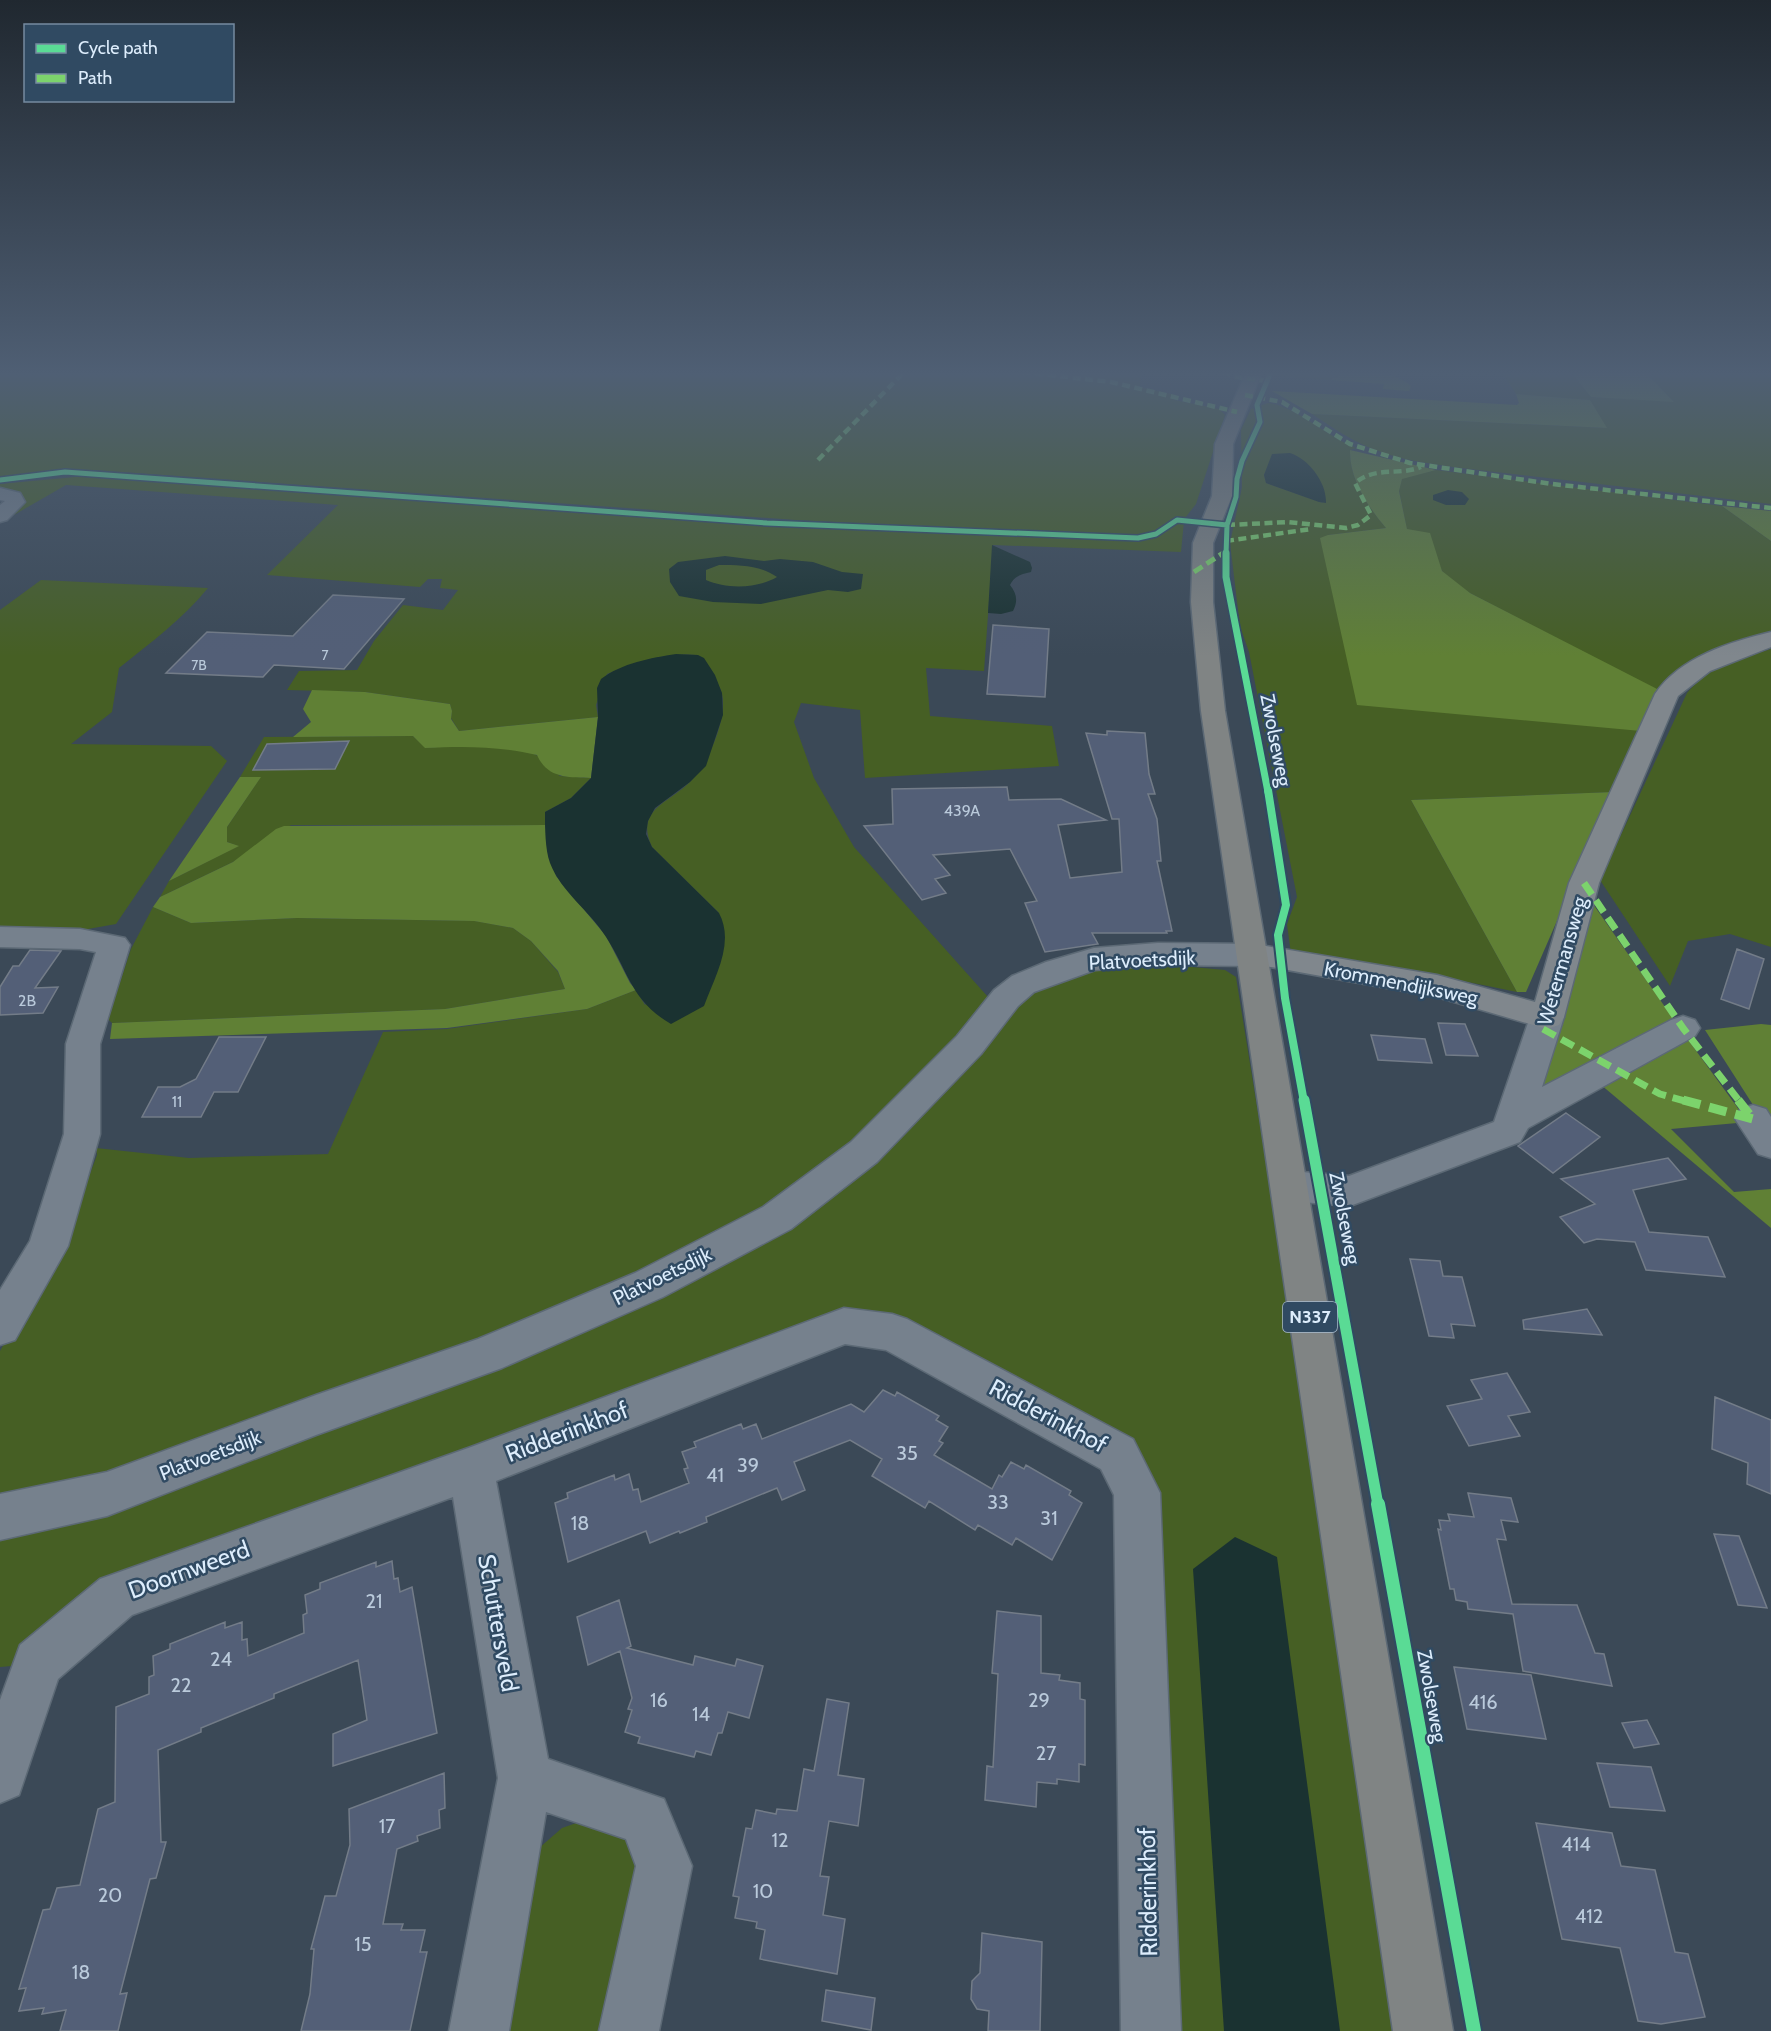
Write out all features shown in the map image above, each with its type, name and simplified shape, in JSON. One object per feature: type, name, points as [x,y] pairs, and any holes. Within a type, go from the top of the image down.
[{"type":"main road","name":"N337","points":[[1216,467],[1208,495],[1193,515],[1188,533],[1190,555],[1202,602],[1213,711],[1254,955],[1423,2031]]},
{"type":"street","points":[[0,494],[13,497],[15,502],[0,516]]},
{"type":"street","name":"Wetermansweg","points":[[1515,1118],[1547,1017],[1584,883],[1667,694],[1676,683],[1696,668],[1731,652],[1771,639]]},
{"type":"street","points":[[0,937],[80,939],[114,945],[83,1044],[82,1134],[48,1246],[0,1327]]},
{"type":"street","name":"Platvoetsdijk","points":[[0,1517],[107,1494],[305,1419],[487,1355],[659,1280],[777,1218],[864,1152],[969,1045],[1006,998],[1023,984],[1057,970],[1094,959],[1158,954],[1190,957],[1254,955]]},
{"type":"street","name":"Krommendijksweg","points":[[1254,955],[1437,986],[1547,1017]]},
{"type":"street","points":[[1290,1186],[1350,1191],[1507,1132],[1515,1118],[1683,1028]]},
{"type":"street","name":"Ridderinkhof","points":[[471,1469],[844,1326],[892,1332],[1117,1454],[1137,1493],[1151,2031]]},
{"type":"street","name":"Doornweerd","points":[[0,1776],[38,1663],[117,1596],[471,1469]]},
{"type":"street","name":"Schuttersveld","points":[[471,1469],[525,1778],[479,2031]]},
{"type":"street","points":[[525,1778],[645,1818],[664,1866],[629,2031]]},
{"type":"green space","points":[[0,467],[1208,467],[1196,504],[1185,518],[1171,520],[1151,533],[1127,537],[796,520],[94,470],[0,478]]},
{"type":"green space","points":[[1242,467],[1268,467],[1264,475],[1266,483],[1323,503],[1286,467],[1352,467],[1361,492],[1386,528],[1328,535],[1641,731],[1613,792],[1411,800],[1517,992],[1390,966],[1291,954],[1287,924],[1297,897],[1249,652],[1240,626],[1230,543],[1242,487]]},
{"type":"green space","points":[[1352,467],[1422,467],[1436,470],[1402,479],[1399,491],[1407,529],[1430,533],[1442,571],[1470,593],[1661,691],[1641,731],[1357,705],[1320,538],[1386,528],[1361,492]]},
{"type":"green space","points":[[1453,467],[1771,467],[1771,504]]},
{"type":"green space","points":[[1436,470],[1722,506],[1771,541],[1771,633],[1703,656],[1675,673],[1661,691],[1646,685],[1470,593],[1454,583],[1442,571],[1439,564],[1407,530],[1399,490],[1402,478]]},
{"type":"green space","points":[[86,476],[792,527],[1137,540],[1157,536],[1175,522],[1184,521],[1181,552],[993,545],[984,671],[926,668],[930,716],[1052,726],[1059,766],[865,778],[860,710],[801,703],[794,722],[814,778],[854,847],[988,997],[948,1055],[792,1196],[681,1255],[559,1310],[191,1455],[0,1497],[0,1351],[58,1247],[78,1206],[97,1155],[96,1148],[189,1158],[328,1154],[383,1032],[447,1029],[587,1009],[636,990],[645,1005],[719,913],[652,847],[648,834],[650,816],[696,775],[709,754],[719,729],[722,716],[722,694],[698,655],[674,655],[651,659],[607,674],[596,705],[598,717],[459,731],[451,718],[450,704],[365,692],[287,690],[299,671],[357,670],[374,641],[403,605],[443,610],[458,590],[440,588],[442,579],[428,579],[420,587],[267,575],[338,505],[66,485],[14,515],[18,506],[0,491],[0,484]]},
{"type":"green space","points":[[1722,506],[1771,511],[1771,541]]},
{"type":"green space","points":[[41,580],[208,588],[177,620],[119,668],[112,712],[71,744],[211,746],[227,761],[116,924],[88,929],[0,929],[0,610]]},
{"type":"green space","points":[[1771,649],[1771,947],[1730,934],[1688,941],[1670,986],[1600,880],[1687,693],[1715,670],[1736,660]]},
{"type":"green space","points":[[312,690],[365,692],[450,704],[451,719],[459,731],[598,717],[591,778],[567,777],[553,773],[547,769],[537,755],[481,747],[425,748],[413,736],[293,737],[311,722],[303,709]]},
{"type":"green space","points":[[413,736],[426,748],[481,745],[523,750],[539,757],[560,776],[591,778],[571,798],[545,812],[545,825],[291,825],[233,862],[160,897],[169,881],[238,846],[227,842],[227,827],[260,778],[240,777],[264,737]]},
{"type":"green space","points":[[240,777],[261,777],[227,827],[227,842],[239,846],[169,881]]},
{"type":"green space","points":[[1613,792],[1526,992],[1517,992],[1411,800]]},
{"type":"green space","points":[[545,825],[556,876],[606,936],[630,983],[636,990],[587,1009],[447,1028],[110,1039],[112,1023],[445,1009],[565,989],[558,971],[531,941],[513,928],[474,921],[297,918],[191,923],[153,907],[160,897],[233,862],[276,829],[284,826]]},
{"type":"green space","points":[[1593,904],[1677,1024],[1550,1089],[1537,1085]]},
{"type":"green space","points":[[153,907],[191,923],[297,918],[475,921],[513,928],[531,941],[558,972],[565,989],[445,1009],[112,1023],[108,1019],[131,949]]},
{"type":"green space","points":[[1147,963],[1225,970],[1236,977],[1329,1552],[1396,2031],[1180,2031],[1133,1445],[892,1313],[859,1315],[68,1608],[24,1665],[0,1667],[0,1537],[755,1236],[1006,1010],[1037,988],[1069,973]]},
{"type":"green space","points":[[1771,1025],[1771,1133],[1705,1030]]},
{"type":"green space","points":[[1686,1037],[1748,1122],[1671,1129],[1734,1192],[1771,1189],[1771,1228],[1600,1084]]},
{"type":"green space","points":[[582,1821],[617,1824],[635,1847],[644,1874],[613,2031],[497,2031],[539,1848],[562,1828]]},
{"type":"shaded area","points":[[1267,467],[1311,467],[1320,480],[1326,495],[1326,503],[1266,483],[1264,475]]},
{"type":"shaded area","points":[[1448,490],[1462,492],[1469,499],[1465,505],[1446,505],[1433,500],[1433,495]]},
{"type":"shaded area","points":[[992,545],[1030,562],[1032,568],[1031,572],[1014,579],[1010,585],[1016,598],[1015,607],[1013,611],[1001,614],[988,613]]},
{"type":"shaded area","points":[[725,556],[764,561],[780,559],[813,562],[842,572],[863,574],[861,589],[848,592],[828,590],[761,604],[713,602],[679,596],[670,582],[669,569],[678,562]],"holes":[[[719,565],[756,568],[777,577],[751,586],[723,585],[706,580],[706,570]]]},
{"type":"shaded area","points":[[676,654],[698,655],[704,658],[715,675],[722,693],[723,715],[706,766],[690,782],[655,808],[648,821],[646,834],[652,847],[719,913],[725,936],[722,960],[704,1006],[671,1024],[647,1006],[639,996],[606,937],[555,873],[547,851],[545,812],[571,798],[591,778],[598,717],[597,688],[601,679],[627,665]]},
{"type":"shaded area","points":[[1235,1537],[1277,1557],[1340,2031],[1224,2031],[1193,1569]]},
{"type":"building","points":[[333,595],[404,599],[344,669],[274,665],[263,677],[166,673],[207,632],[293,636]]},
{"type":"building","points":[[993,625],[1049,629],[1045,697],[987,694]]},
{"type":"building","points":[[1107,731],[1145,733],[1149,774],[1155,794],[1148,794],[1157,819],[1161,861],[1157,861],[1172,931],[1166,931],[1167,933],[1092,933],[1098,944],[1045,952],[1025,903],[1037,901],[1010,849],[933,855],[950,875],[935,879],[946,893],[922,900],[864,826],[893,824],[892,789],[1007,787],[1009,800],[1061,799],[1106,820],[1058,825],[1070,878],[1122,872],[1119,819],[1112,819],[1086,733],[1107,735]]},
{"type":"building","points":[[349,741],[335,769],[253,770],[267,744]]},
{"type":"building","points":[[1737,949],[1764,959],[1749,1009],[1721,999]]},
{"type":"building","points":[[30,950],[61,951],[35,988],[58,987],[43,1013],[0,1015],[0,987],[13,966],[19,966]]},
{"type":"building","points":[[1438,1023],[1465,1024],[1478,1056],[1446,1055]]},
{"type":"building","points":[[1371,1035],[1425,1039],[1432,1063],[1378,1060]]},
{"type":"building","points":[[219,1037],[266,1037],[238,1092],[214,1092],[201,1117],[142,1117],[158,1087],[180,1087],[196,1079]]},
{"type":"building","points":[[1566,1113],[1600,1137],[1553,1173],[1518,1146]]},
{"type":"building","points":[[1668,1158],[1686,1179],[1633,1190],[1649,1232],[1708,1237],[1725,1277],[1646,1270],[1635,1242],[1597,1239],[1584,1243],[1560,1217],[1595,1204],[1561,1179]]},
{"type":"building","points":[[1410,1259],[1440,1261],[1443,1276],[1462,1277],[1475,1326],[1451,1324],[1454,1338],[1429,1336]]},
{"type":"building","points":[[1587,1309],[1602,1335],[1524,1329],[1523,1320]]},
{"type":"building","points":[[1507,1373],[1530,1412],[1508,1416],[1520,1436],[1469,1446],[1447,1406],[1482,1399],[1471,1380]]},
{"type":"building","points":[[883,1390],[895,1396],[897,1392],[939,1416],[936,1420],[948,1427],[939,1441],[943,1443],[934,1455],[992,1489],[999,1475],[1002,1477],[1011,1462],[1024,1469],[1026,1465],[1071,1491],[1069,1495],[1082,1503],[1052,1560],[1016,1538],[1012,1545],[978,1525],[975,1530],[929,1501],[925,1508],[872,1476],[882,1459],[850,1440],[794,1462],[805,1490],[782,1500],[777,1488],[706,1517],[707,1522],[680,1533],[679,1531],[650,1543],[646,1531],[568,1562],[555,1503],[568,1498],[567,1493],[614,1475],[615,1480],[629,1474],[633,1490],[638,1489],[641,1502],[689,1483],[684,1469],[688,1468],[682,1452],[696,1447],[694,1442],[741,1424],[743,1429],[756,1424],[762,1439],[851,1404],[864,1412]]},
{"type":"building","points":[[1715,1397],[1771,1420],[1771,1494],[1747,1484],[1748,1463],[1712,1449]]},
{"type":"building","points":[[1468,1493],[1511,1498],[1518,1522],[1501,1520],[1506,1540],[1497,1539],[1512,1604],[1577,1605],[1595,1653],[1604,1654],[1612,1686],[1523,1671],[1513,1614],[1468,1609],[1467,1602],[1456,1600],[1454,1589],[1450,1589],[1438,1529],[1441,1530],[1439,1520],[1450,1521],[1448,1514],[1474,1517]]},
{"type":"building","points":[[1714,1534],[1739,1536],[1767,1608],[1738,1605]]},
{"type":"building","points":[[392,1561],[394,1579],[398,1578],[400,1592],[412,1587],[437,1733],[333,1766],[333,1734],[367,1720],[358,1660],[274,1694],[274,1698],[201,1728],[201,1732],[158,1750],[161,1842],[166,1842],[156,1878],[150,1879],[120,1994],[127,1993],[118,2031],[60,2031],[66,2010],[42,2014],[44,2008],[19,2011],[26,1988],[19,1989],[43,1910],[50,1909],[57,1888],[80,1885],[98,1809],[115,1802],[116,1707],[149,1694],[149,1677],[154,1675],[153,1656],[170,1649],[170,1644],[225,1622],[225,1628],[242,1622],[242,1640],[247,1639],[248,1656],[304,1633],[303,1615],[307,1613],[305,1595],[320,1589],[320,1583],[376,1562],[376,1567]]},
{"type":"building","points":[[619,1600],[631,1646],[627,1648],[693,1665],[695,1656],[735,1666],[737,1659],[763,1666],[749,1718],[728,1712],[722,1733],[718,1733],[711,1755],[696,1751],[694,1757],[638,1743],[640,1737],[625,1732],[632,1710],[628,1709],[632,1698],[620,1651],[588,1665],[577,1617]]},
{"type":"building","points":[[997,1611],[1041,1616],[1041,1673],[1060,1675],[1059,1680],[1080,1683],[1080,1699],[1085,1700],[1085,1765],[1079,1764],[1079,1782],[1057,1779],[1057,1784],[1037,1782],[1036,1807],[985,1800],[987,1766],[993,1767],[998,1674],[992,1673]]},
{"type":"building","points":[[1454,1667],[1531,1675],[1546,1739],[1467,1729]]},
{"type":"building","points":[[827,1699],[849,1703],[838,1775],[864,1779],[858,1826],[829,1821],[820,1876],[829,1877],[823,1915],[845,1919],[837,1974],[760,1959],[765,1930],[756,1928],[757,1922],[735,1918],[739,1897],[733,1896],[746,1828],[752,1829],[756,1810],[776,1814],[777,1809],[797,1811],[804,1769],[814,1771]]},
{"type":"building","points":[[1647,1720],[1659,1744],[1634,1748],[1622,1723]]},
{"type":"building","points":[[1597,1763],[1651,1767],[1665,1811],[1610,1807]]},
{"type":"building","points":[[444,1773],[445,1808],[439,1810],[440,1828],[417,1836],[418,1841],[397,1849],[383,1924],[403,1924],[401,1930],[425,1930],[420,1952],[427,1952],[410,2031],[301,2031],[310,1994],[314,1949],[311,1949],[325,1896],[336,1896],[350,1845],[349,1809]]},
{"type":"building","points":[[1536,1823],[1612,1833],[1621,1866],[1655,1870],[1675,1952],[1688,1954],[1705,2017],[1661,2024],[1638,2021],[1620,1948],[1562,1939]]},
{"type":"building","points":[[982,1933],[1042,1942],[1040,2031],[988,2031],[989,2011],[977,2009],[971,1999],[972,1981],[980,1973]]},
{"type":"building","points":[[826,1990],[875,1998],[871,2030],[822,2021]]},
{"type":"marked path","points":[[1227,525],[1288,522],[1346,528],[1358,525],[1371,515],[1355,483],[1370,473],[1404,472],[1421,467]]},
{"type":"marked path","points":[[1436,467],[1552,484],[1771,508]]},
{"type":"marked path","points":[[1226,541],[1311,529]]},
{"type":"marked path","points":[[1194,572],[1226,551]]},
{"type":"marked path","points":[[1584,883],[1683,1028],[1753,1119]]},
{"type":"marked path","points":[[1543,1029],[1660,1094],[1753,1119]]},
{"type":"cycle path","name":"Zwolseweg","points":[[1240,467],[1236,497],[1227,525],[1226,577],[1270,800],[1286,905],[1278,935],[1285,998],[1474,2031]]},
{"type":"cycle path","points":[[0,480],[65,472],[767,523],[1138,538],[1156,534],[1177,520],[1227,525]]}]
